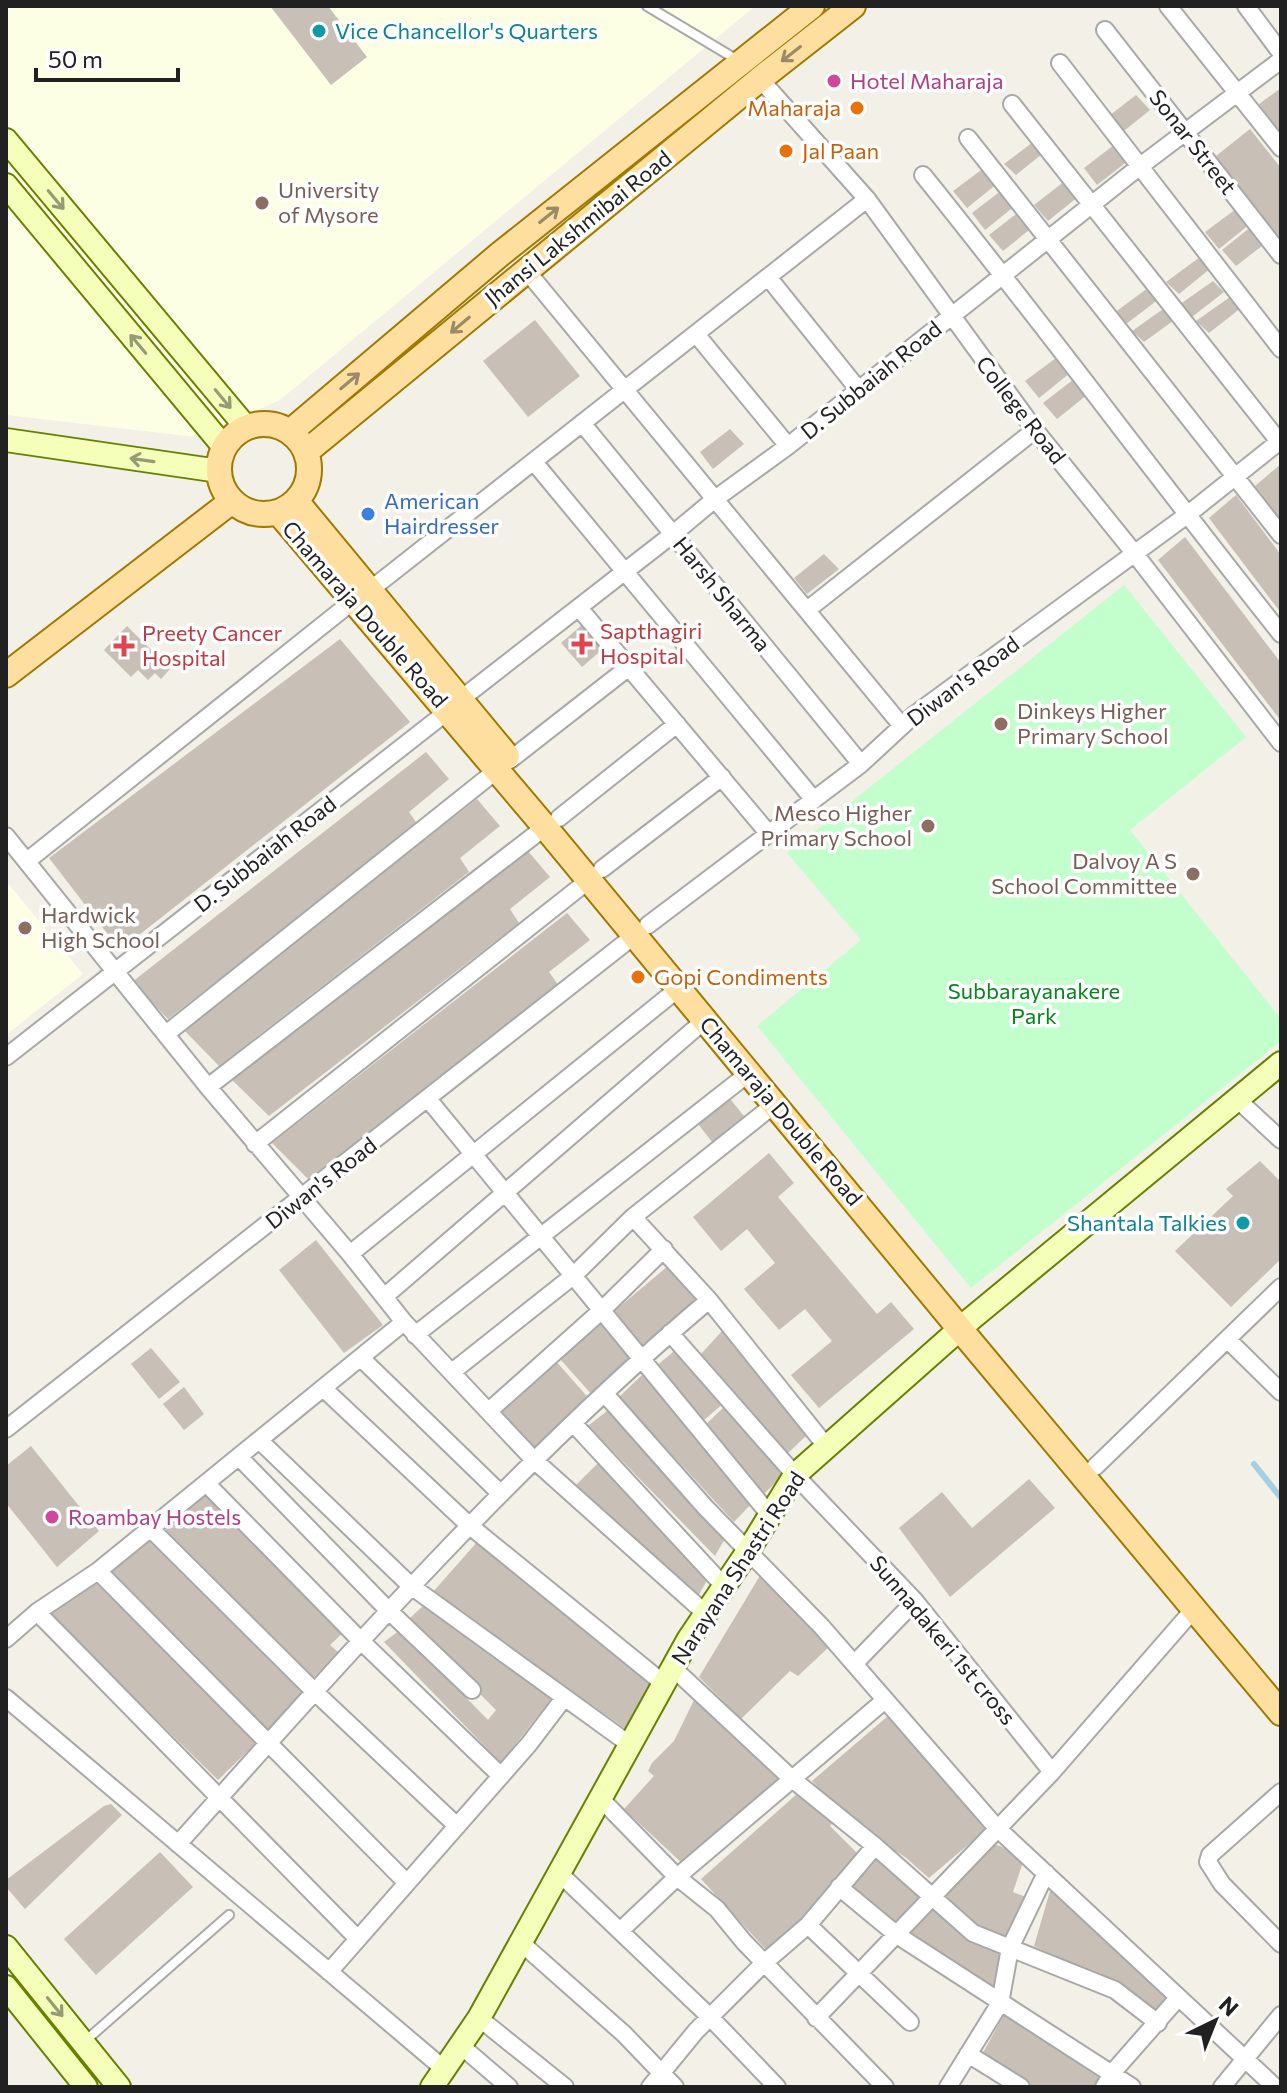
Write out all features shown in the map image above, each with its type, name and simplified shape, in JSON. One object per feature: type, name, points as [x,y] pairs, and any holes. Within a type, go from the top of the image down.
[{"type":"main road","name":"Jhansi Lakshmibai Road","points":[[290,432],[499,255],[812,6]]},
{"type":"main road","name":"Jhansi Lakshmibai Road","points":[[306,452],[853,6]]},
{"type":"main road","points":[[277,425],[300,441],[306,452],[309,478],[287,506],[254,513],[232,501],[225,492],[222,459],[233,435],[246,427],[277,425]]},
{"type":"main road","points":[[6,675],[232,501]]},
{"type":"main road","name":"Chamaraja Double Road","points":[[287,506],[966,1324],[1281,1713]]},
{"type":"main road","name":"Chamaraja Double Road","points":[[641,930],[679,988],[775,1104],[1095,1467],[1281,1691]]},
{"type":"street","points":[[1168,6],[1281,148]]},
{"type":"street","points":[[1246,6],[1281,53]]},
{"type":"street","name":"Sonar Street","points":[[1105,30],[1281,255]]},
{"type":"street","name":"D. Subbaiah Road","points":[[6,1057],[715,499],[788,446],[1139,167],[1281,60]]},
{"type":"street","points":[[1060,63],[1281,349]]},
{"type":"street","name":"College Road","points":[[760,79],[867,199],[1035,430],[1281,743]]},
{"type":"street","points":[[1012,104],[1280,442]]},
{"type":"street","points":[[968,138],[1281,535]]},
{"type":"street","points":[[6,140],[246,427]]},
{"type":"street","points":[[923,175],[1281,634]]},
{"type":"street","points":[[6,185],[222,459]]},
{"type":"street","points":[[27,861],[867,199]]},
{"type":"street","points":[[526,270],[902,726]]},
{"type":"street","points":[[768,277],[858,389]]},
{"type":"street","points":[[696,334],[788,446]]},
{"type":"street","name":"Harsh Sharma","points":[[582,423],[861,764]]},
{"type":"street","points":[[807,610],[1035,430]]},
{"type":"street","points":[[6,440],[222,459]]},
{"type":"street","name":"Diwan's Road","points":[[6,1429],[641,930],[861,764],[902,726],[1187,515],[1234,475],[1280,442]]},
{"type":"street","points":[[534,462],[814,800]]},
{"type":"street","points":[[579,608],[769,834]]},
{"type":"street","points":[[166,1034],[629,667]]},
{"type":"street","points":[[208,1087],[677,724]]},
{"type":"street","points":[[255,1144],[722,777]]},
{"type":"street","points":[[6,836],[208,1087],[410,1328],[534,1460],[705,1613]]},
{"type":"street","points":[[350,1254],[679,988]]},
{"type":"street","points":[[384,1297],[705,1020]]},
{"type":"street","name":"Narayana Shastri Road","points":[[440,2080],[479,2018],[668,1675],[795,1475],[966,1324],[1281,1063]]},
{"type":"street","points":[[6,1639],[37,1612],[98,1571],[361,1358],[410,1328],[540,1236],[749,1073]]},
{"type":"street","points":[[428,1099],[769,1514]]},
{"type":"street","points":[[1238,1100],[1281,1140]]},
{"type":"street","points":[[452,1372],[573,1276],[633,1217],[775,1104]]},
{"type":"street","points":[[633,1217],[709,1300],[826,1446]]},
{"type":"street","points":[[490,1410],[602,1310],[664,1249]]},
{"type":"street","points":[[1095,1467],[1280,1289]]},
{"type":"street","points":[[178,1844],[411,1586],[534,1460],[709,1300]]},
{"type":"street","name":"Sunnadakeri 1st cross","points":[[670,1333],[795,1475],[915,1601],[1052,1772]]},
{"type":"street","points":[[1227,1339],[1281,1392]]},
{"type":"street","points":[[361,1358],[501,1494]]},
{"type":"street","points":[[323,1388],[470,1526],[668,1675],[875,1846],[973,1933],[1115,1990],[1158,2023]]},
{"type":"street","points":[[605,1394],[705,1507],[854,1664],[996,1827],[1275,2087]]},
{"type":"street","points":[[573,1423],[723,1585]]},
{"type":"street","points":[[260,1441],[411,1586],[629,1744]]},
{"type":"street","points":[[239,1457],[389,1611],[472,1690]]},
{"type":"street","points":[[206,1483],[361,1641],[501,1776]]},
{"type":"street","points":[[150,1528],[315,1692],[457,1826]]},
{"type":"street","points":[[98,1571],[407,1883]]},
{"type":"street","points":[[854,1664],[915,1601]]},
{"type":"street","points":[[816,2018],[1052,1772],[1194,1609]]},
{"type":"street","points":[[37,1612],[358,1939]]},
{"type":"street","points":[[6,1698],[329,1972],[440,2080]]},
{"type":"street","points":[[329,1972],[501,1776],[564,1698]]},
{"type":"street","points":[[620,1931],[677,1877],[885,1700]]},
{"type":"street","points":[[1281,1792],[1210,1855],[1208,1862],[1222,1884],[1281,1944]]},
{"type":"street","points":[[600,1798],[677,1877],[717,1909],[879,2085]]},
{"type":"street","points":[[656,2081],[710,2017],[764,1963],[808,1925],[875,1846]]},
{"type":"street","points":[[558,1872],[710,2017],[777,2087]]},
{"type":"street","points":[[948,2087],[1000,2003],[1010,1948],[1046,1873]]},
{"type":"street","points":[[839,1887],[897,1935],[1108,2080],[1132,2087]]},
{"type":"street","points":[[808,1925],[910,2022]]},
{"type":"street","points":[[519,1941],[624,2034],[656,2081],[675,2087]]},
{"type":"street","points":[[6,1947],[119,2087]]},
{"type":"street","points":[[6,1987],[86,2087]]},
{"type":"street","points":[[1108,2080],[1178,1998]]},
{"type":"street","points":[[1222,2087],[1281,2015]]},
{"type":"street","points":[[479,2018],[565,2087]]},
{"type":"street","points":[[460,2045],[509,2087]]},
{"type":"street","points":[[968,2054],[1021,2087]]},
{"type":"lane","points":[[647,6],[741,62]]},
{"type":"lane","points":[[83,2043],[229,1915]]},
{"type":"shaded area","name":"University of Mysore","points":[[6,6],[755,6],[280,400],[196,437],[6,415]]},
{"type":"shaded area","name":"Hardwick High School","points":[[6,881],[83,974],[6,1035]]},
{"type":"green space","name":"Subbarayanakere Park","points":[[1124,585],[1246,737],[1130,830],[1281,1019],[1281,1041],[971,1288],[757,1026],[861,940],[787,853]]},
{"type":"building","name":"Vice Chancellor's Quarters","points":[[270,6],[328,6],[367,57],[331,85]]},
{"type":"building","points":[[1281,88],[1281,140],[1255,107]]},
{"type":"building","points":[[1136,95],[1150,110],[1119,135],[1105,119]]},
{"type":"building","points":[[1250,129],[1281,168],[1281,242],[1216,156]]},
{"type":"building","points":[[1037,139],[1047,150],[1016,175],[1004,164]]},
{"type":"building","points":[[1114,145],[1129,160],[1097,185],[1084,168]]},
{"type":"building","points":[[984,168],[998,183],[967,208],[953,191]]},
{"type":"building","points":[[1065,181],[1079,196],[1048,221],[1034,205]]},
{"type":"building","points":[[1002,190],[1016,205],[985,230],[972,213]]},
{"type":"building","points":[[1236,209],[1250,224],[1219,249],[1205,232]]},
{"type":"building","points":[[1020,211],[1034,226],[1003,251],[989,235]]},
{"type":"building","points":[[1252,226],[1267,242],[1236,266],[1222,250]]},
{"type":"building","points":[[1200,257],[1211,268],[1179,294],[1166,282]]},
{"type":"building","points":[[1213,281],[1224,292],[1192,317],[1179,305]]},
{"type":"building","points":[[1148,288],[1159,299],[1126,324],[1114,313]]},
{"type":"building","points":[[1230,297],[1241,308],[1209,333],[1196,321]]},
{"type":"building","points":[[1166,307],[1177,318],[1144,342],[1132,331]]},
{"type":"building","points":[[535,320],[580,376],[528,417],[483,361]]},
{"type":"building","points":[[1056,358],[1070,373],[1039,398],[1025,381]]},
{"type":"building","points":[[1074,379],[1088,394],[1057,419],[1043,403]]},
{"type":"building","points":[[730,429],[744,444],[713,469],[700,452]]},
{"type":"building","points":[[1281,464],[1281,521],[1255,486]]},
{"type":"building","points":[[1236,495],[1281,555],[1281,613],[1209,518]]},
{"type":"building","points":[[1185,537],[1281,663],[1281,721],[1158,560]]},
{"type":"building","points":[[824,554],[839,569],[807,594],[794,578]]},
{"type":"building","points":[[583,624],[603,649],[582,667],[561,643]]},
{"type":"building","points":[[127,626],[170,669],[161,679],[155,673],[148,680],[138,670],[131,677],[104,650]]},
{"type":"building","points":[[340,639],[410,722],[120,950],[49,858]]},
{"type":"building","points":[[426,752],[449,779],[409,812],[418,825],[168,1019],[132,982]]},
{"type":"building","points":[[477,799],[500,826],[460,858],[469,872],[219,1066],[183,1029]]},
{"type":"building","points":[[527,850],[550,877],[510,909],[519,923],[269,1116],[232,1080]]},
{"type":"building","points":[[567,913],[590,940],[549,972],[559,986],[308,1179],[272,1143]]},
{"type":"building","points":[[726,1094],[748,1121],[716,1147],[695,1120]]},
{"type":"building","points":[[769,1153],[794,1183],[778,1197],[877,1314],[891,1302],[914,1329],[819,1408],[791,1375],[832,1341],[805,1309],[779,1330],[744,1289],[775,1263],[747,1229],[721,1251],[693,1217]]},
{"type":"building","name":"Shantala Talkies","points":[[1260,1161],[1281,1182],[1281,1259],[1231,1307],[1175,1251],[1233,1196],[1226,1189]]},
{"type":"building","points":[[316,1240],[383,1325],[344,1353],[279,1270]]},
{"type":"building","points":[[668,1266],[699,1302],[643,1349],[612,1313]]},
{"type":"building","points":[[603,1320],[637,1358],[594,1397],[560,1359]]},
{"type":"building","points":[[722,1331],[749,1355],[746,1359],[808,1434],[788,1453],[701,1354]]},
{"type":"building","points":[[151,1348],[180,1382],[159,1399],[131,1364]]},
{"type":"building","points":[[678,1348],[725,1402],[703,1421],[655,1367]]},
{"type":"building","points":[[554,1359],[592,1402],[535,1453],[497,1411]]},
{"type":"building","points":[[642,1375],[754,1501],[734,1522],[619,1397]]},
{"type":"building","points":[[184,1387],[204,1414],[184,1430],[163,1404]]},
{"type":"building","points":[[612,1407],[727,1535],[715,1556],[588,1426]]},
{"type":"building","points":[[724,1407],[786,1472],[764,1494],[702,1428]]},
{"type":"building","name":"Roambay Hostels","points":[[31,1446],[99,1531],[57,1567],[6,1503],[6,1466]]},
{"type":"building","points":[[601,1460],[710,1575],[697,1598],[576,1485]]},
{"type":"building","points":[[1029,1479],[1055,1508],[950,1597],[899,1528],[942,1492],[972,1528]]},
{"type":"building","points":[[206,1491],[346,1630],[330,1645],[338,1652],[313,1678],[165,1529]]},
{"type":"building","points":[[152,1536],[308,1689],[268,1734],[107,1572]]},
{"type":"building","points":[[478,1541],[655,1683],[626,1729],[432,1593]]},
{"type":"building","points":[[761,1574],[788,1604],[791,1601],[831,1645],[798,1676],[790,1671],[741,1719],[699,1677]]},
{"type":"building","points":[[96,1581],[257,1742],[218,1780],[49,1614]]},
{"type":"building","points":[[426,1603],[551,1699],[501,1763],[384,1642],[400,1630],[488,1720],[496,1710],[407,1621]]},
{"type":"building","points":[[696,1696],[781,1781],[684,1865],[624,1809],[654,1776],[648,1771],[652,1763],[674,1741]]},
{"type":"building","points":[[888,1716],[989,1827],[929,1878],[865,1825],[839,1810],[812,1781]]},
{"type":"building","points":[[797,1794],[835,1820],[830,1826],[859,1855],[803,1923],[770,1954],[701,1879]]},
{"type":"building","points":[[111,1804],[122,1815],[25,1909],[6,1887],[6,1880],[104,1806]]},
{"type":"building","points":[[993,1843],[1013,1852],[1023,1862],[1013,1892],[1026,1897],[1009,1940],[977,1927],[946,1896]]},
{"type":"building","points":[[160,1852],[193,1887],[96,1975],[64,1939]]},
{"type":"building","points":[[880,1857],[923,1894],[892,1927],[846,1889]]},
{"type":"building","points":[[1050,1891],[1094,1924],[1171,1997],[1157,2017],[1111,1983],[1034,1946]]},
{"type":"building","points":[[933,1904],[1007,1952],[999,1990],[959,1972],[903,1935]]},
{"type":"building","points":[[1005,2013],[1107,2073],[1099,2087],[1029,2087],[980,2058]]},
{"type":"waterway","points":[[1254,1464],[1281,1498]]},
{"type":"place","name":"Vice Chancellor's Quarters","points":[[319,31]]},
{"type":"place","name":"Hotel Maharaja","points":[[834,81]]},
{"type":"place","name":"Maharaja","points":[[857,108]]},
{"type":"place","name":"Jal Paan","points":[[786,151]]},
{"type":"place","name":"University of Mysore","points":[[262,203]]},
{"type":"place","name":"American Hairdresser","points":[[368,514]]},
{"type":"place","name":"Sapthagiri Hospital","points":[[582,644]]},
{"type":"place","name":"Preety Cancer Hospital","points":[[124,646]]},
{"type":"place","name":"Dinkeys Higher Primary School","points":[[1001,724]]},
{"type":"place","name":"Mesco Higher Primary School","points":[[928,826]]},
{"type":"place","name":"Dalvoy A S School Committee","points":[[1193,874]]},
{"type":"place","name":"Hardwick High School","points":[[25,928]]},
{"type":"place","name":"Gopi Condiments","points":[[638,977]]},
{"type":"place","name":"Shantala Talkies","points":[[1243,1223]]},
{"type":"place","name":"Roambay Hostels","points":[[52,1517]]}]
